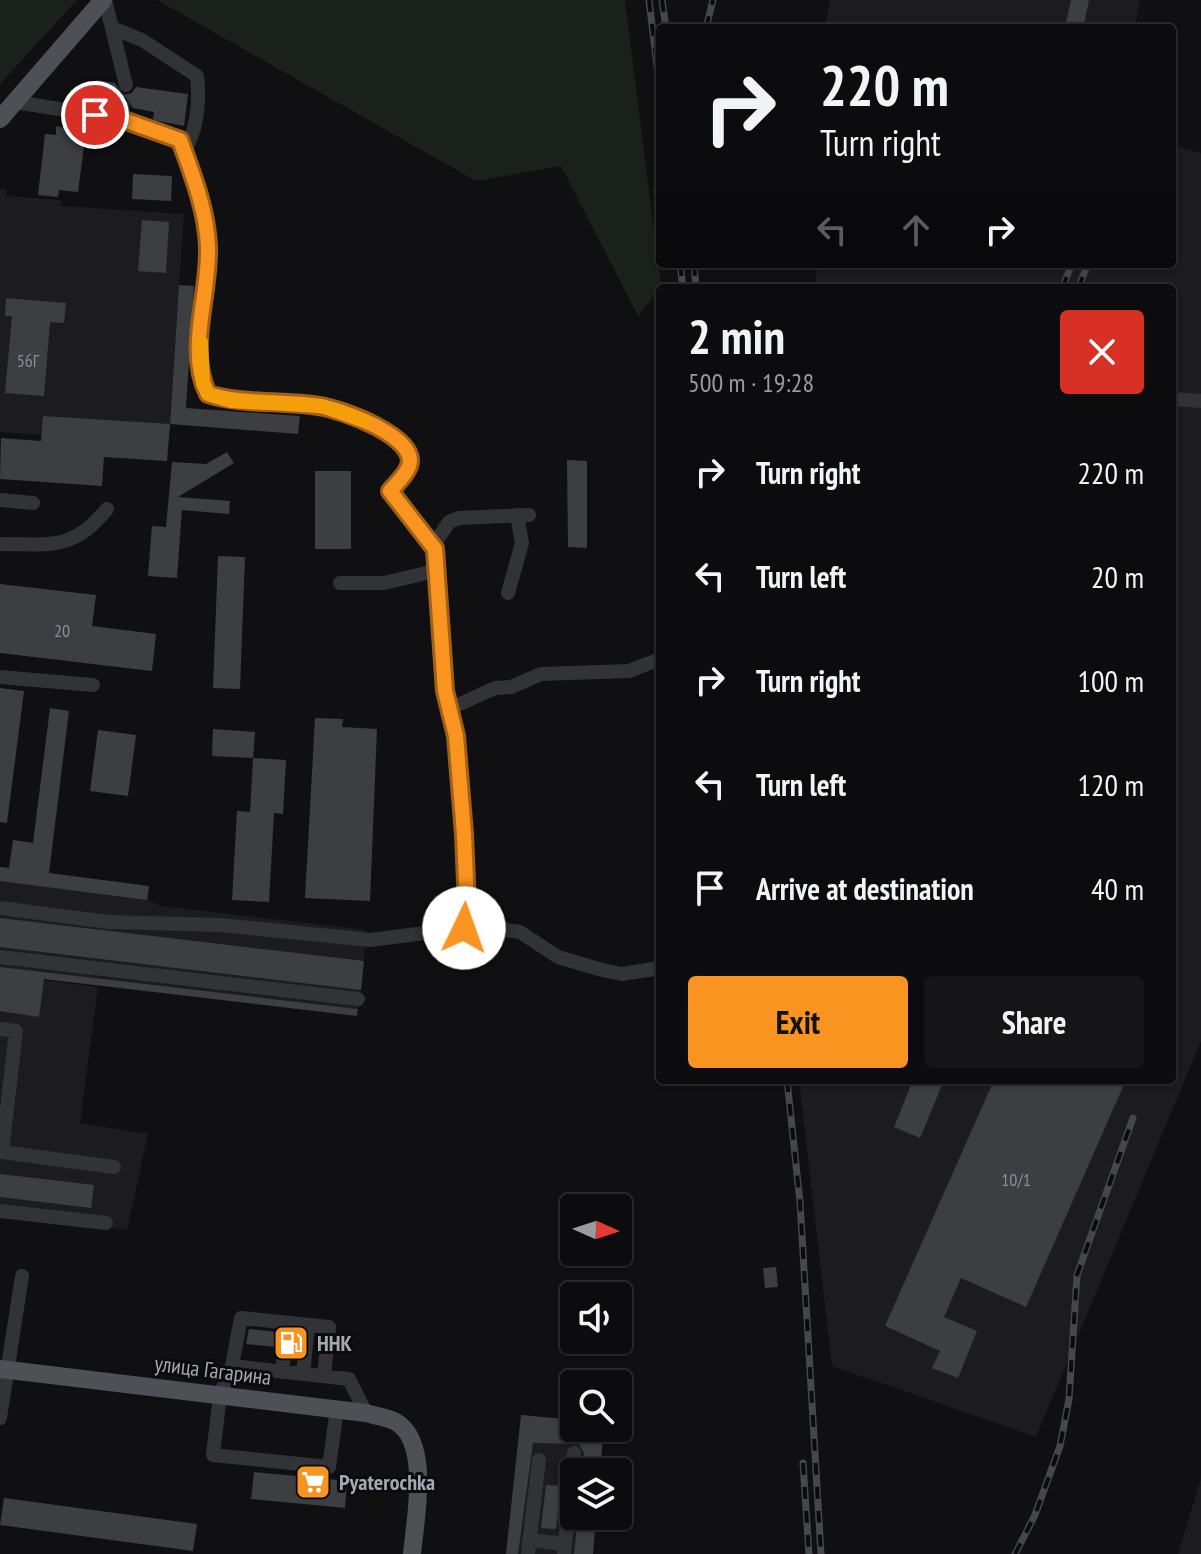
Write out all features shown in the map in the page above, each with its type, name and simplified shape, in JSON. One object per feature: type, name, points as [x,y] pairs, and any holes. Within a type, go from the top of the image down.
[{"type":"main road","points":[[0,119],[104,0]]},
{"type":"main road","name":"улица Гагарина","points":[[4,1369],[337,1409],[366,1413],[398,1423],[412,1440],[417,1458],[418,1501],[412,1554]]},
{"type":"lane","points":[[104,0],[126,85]]},
{"type":"lane","points":[[112,28],[142,40],[197,76],[200,97],[194,135],[184,152]]},
{"type":"lane","points":[[15,102],[122,113],[180,140],[198,193],[208,247],[201,367],[208,394],[231,401],[322,406],[368,423],[401,441],[410,455],[409,467],[390,491],[435,549]]},
{"type":"lane","points":[[1176,399],[1201,401]]},
{"type":"lane","points":[[0,500],[33,503]]},
{"type":"lane","points":[[0,544],[64,544],[90,530],[107,509]]},
{"type":"lane","points":[[464,928],[466,855],[456,736],[449,709],[435,571],[435,549],[449,522],[459,518],[523,515],[522,543],[508,593]]},
{"type":"lane","points":[[340,583],[384,583],[435,571]]},
{"type":"lane","points":[[449,709],[495,688],[511,687],[541,674],[629,671],[656,661]]},
{"type":"lane","points":[[0,677],[93,685]]},
{"type":"lane","points":[[0,908],[108,922],[220,925],[370,940],[464,928],[520,932],[558,957],[602,970],[622,974],[656,969]]},
{"type":"lane","points":[[0,957],[358,999]]},
{"type":"lane","points":[[0,1029],[16,1031],[2,1152],[114,1167]]},
{"type":"lane","points":[[0,1211],[106,1223]]},
{"type":"lane","points":[[0,1418],[4,1369],[22,1276]]},
{"type":"lane","points":[[324,1376],[329,1327],[241,1318],[232,1366],[220,1395],[213,1455],[329,1467],[337,1409]]},
{"type":"lane","points":[[282,1372],[288,1323]]},
{"type":"lane","points":[[303,1374],[308,1325]]},
{"type":"lane","points":[[232,1366],[349,1379],[366,1413]]},
{"type":"lane","points":[[539,1460],[529,1547],[564,1549],[574,1453]]},
{"type":"shaded area","points":[[0,0],[77,0],[0,84]]},
{"type":"shaded area","points":[[157,0],[625,0],[656,268],[659,268],[661,284],[656,284],[656,293],[638,316],[561,166],[476,181]]},
{"type":"shaded area","points":[[830,0],[1140,0],[1136,24],[826,24]]},
{"type":"shaded area","points":[[1176,146],[1201,153],[1201,1041],[1036,1437],[832,1366],[799,1084],[1176,1084],[1176,284],[815,284],[817,268],[1176,268]]},
{"type":"shaded area","points":[[0,189],[6,189],[6,196],[61,200],[61,206],[184,214],[167,461],[40,452],[41,435],[0,432]]},
{"type":"shaded area","points":[[0,867],[149,886],[148,900],[161,906],[367,930],[357,1016],[0,974]]},
{"type":"shaded area","points":[[0,975],[98,987],[80,1123],[148,1134],[127,1230],[0,1217]]},
{"type":"shaded area","points":[[521,1415],[560,1419],[560,1442],[603,1442],[601,1458],[560,1458],[560,1530],[595,1530],[593,1554],[506,1554]]},
{"type":"shaded area","points":[[1201,1478],[1201,1554],[1178,1554]]},
{"type":"building","points":[[1071,0],[1089,0],[1084,24],[1066,24]]},
{"type":"building","points":[[96,80],[115,83],[124,95],[132,93],[136,87],[188,94],[184,126],[153,120],[154,112],[133,108],[125,97],[119,98],[113,105],[92,102]]},
{"type":"building","points":[[56,126],[72,129],[71,136],[85,138],[78,192],[59,190],[58,197],[38,195],[45,134],[56,135]]},
{"type":"building","points":[[133,174],[172,176],[171,201],[132,199]]},
{"type":"building","points":[[142,220],[169,222],[166,273],[138,271]]},
{"type":"building","points":[[179,285],[194,286],[186,408],[300,416],[298,434],[170,424]]},
{"type":"building","points":[[6,298],[66,303],[64,323],[50,322],[44,396],[5,393],[12,316],[5,316]]},
{"type":"building","points":[[43,416],[170,424],[167,461],[104,457],[102,486],[0,479],[1,438],[41,441]]},
{"type":"building","points":[[227,452],[234,463],[178,497],[230,501],[229,514],[182,510],[177,578],[148,576],[152,526],[166,527],[172,462],[206,464]]},
{"type":"building","points":[[567,460],[587,461],[587,548],[568,547]]},
{"type":"building","points":[[315,471],[351,471],[351,549],[315,549]]},
{"type":"building","points":[[218,556],[245,557],[240,689],[213,688]]},
{"type":"building","points":[[0,584],[96,595],[92,626],[156,634],[152,671],[0,653]]},
{"type":"building","points":[[0,688],[24,691],[7,823],[0,822]]},
{"type":"building","points":[[50,708],[69,711],[49,873],[149,886],[147,900],[0,881],[0,867],[9,868],[13,840],[33,843]]},
{"type":"building","points":[[315,718],[343,719],[342,727],[377,729],[370,901],[305,898]]},
{"type":"building","points":[[213,729],[255,732],[253,758],[212,756]]},
{"type":"building","points":[[98,730],[136,735],[128,796],[90,791]]},
{"type":"building","points":[[253,758],[286,760],[283,814],[274,813],[269,902],[232,900],[237,811],[250,812]]},
{"type":"building","points":[[0,918],[364,961],[361,990],[0,947]]},
{"type":"building","points":[[0,967],[358,1009],[357,1016],[44,979],[39,1017],[0,1011]]},
{"type":"building","points":[[911,1084],[942,1084],[920,1138],[894,1127]]},
{"type":"building","points":[[992,1084],[1124,1084],[1026,1307],[961,1278],[944,1317],[977,1331],[958,1378],[932,1368],[940,1351],[885,1326]]},
{"type":"building","points":[[0,1174],[94,1185],[91,1208],[0,1197]]},
{"type":"building","points":[[776,1267],[778,1287],[765,1288],[763,1268]]},
{"type":"building","points":[[249,1329],[277,1332],[275,1347],[246,1344]]},
{"type":"building","points":[[521,1415],[560,1419],[560,1442],[603,1442],[601,1458],[583,1458],[579,1444],[533,1443],[518,1554],[506,1554]]},
{"type":"building","points":[[254,1472],[347,1481],[345,1508],[251,1499]]},
{"type":"building","points":[[546,1485],[560,1486],[556,1529],[541,1528]]},
{"type":"building","points":[[4,1498],[197,1524],[193,1551],[0,1525]]},
{"type":"building","points":[[577,1530],[595,1530],[593,1554],[574,1554]]},
{"type":"railway","points":[[649,0],[656,58]]},
{"type":"railway","points":[[662,0],[665,24]]},
{"type":"railway","points":[[707,24],[713,0]]},
{"type":"railway","points":[[680,268],[682,284]]},
{"type":"railway","points":[[694,268],[696,284]]},
{"type":"railway","points":[[1064,284],[1070,268]]},
{"type":"railway","points":[[1080,284],[1086,268]]},
{"type":"railway","points":[[787,1084],[800,1202],[821,1554]]},
{"type":"railway","points":[[1015,1554],[1035,1515],[1060,1446],[1069,1399],[1077,1275],[1133,1118]]},
{"type":"railway","points":[[803,1463],[809,1554]]},
{"type":"slow traffic","points":[[201,342],[203,383],[208,394],[231,401],[322,406],[364,421]]},
{"type":"place","name":"ННК","points":[[291,1343]]},
{"type":"place","name":"Pyaterochka","points":[[313,1482]]},
{"type":"route","points":[[95,115],[121,119],[180,140],[198,193],[208,247],[201,367],[208,394],[231,401],[322,406],[368,423],[401,441],[410,455],[409,467],[390,491],[435,549],[445,691],[456,736],[466,855],[464,928]]}]
